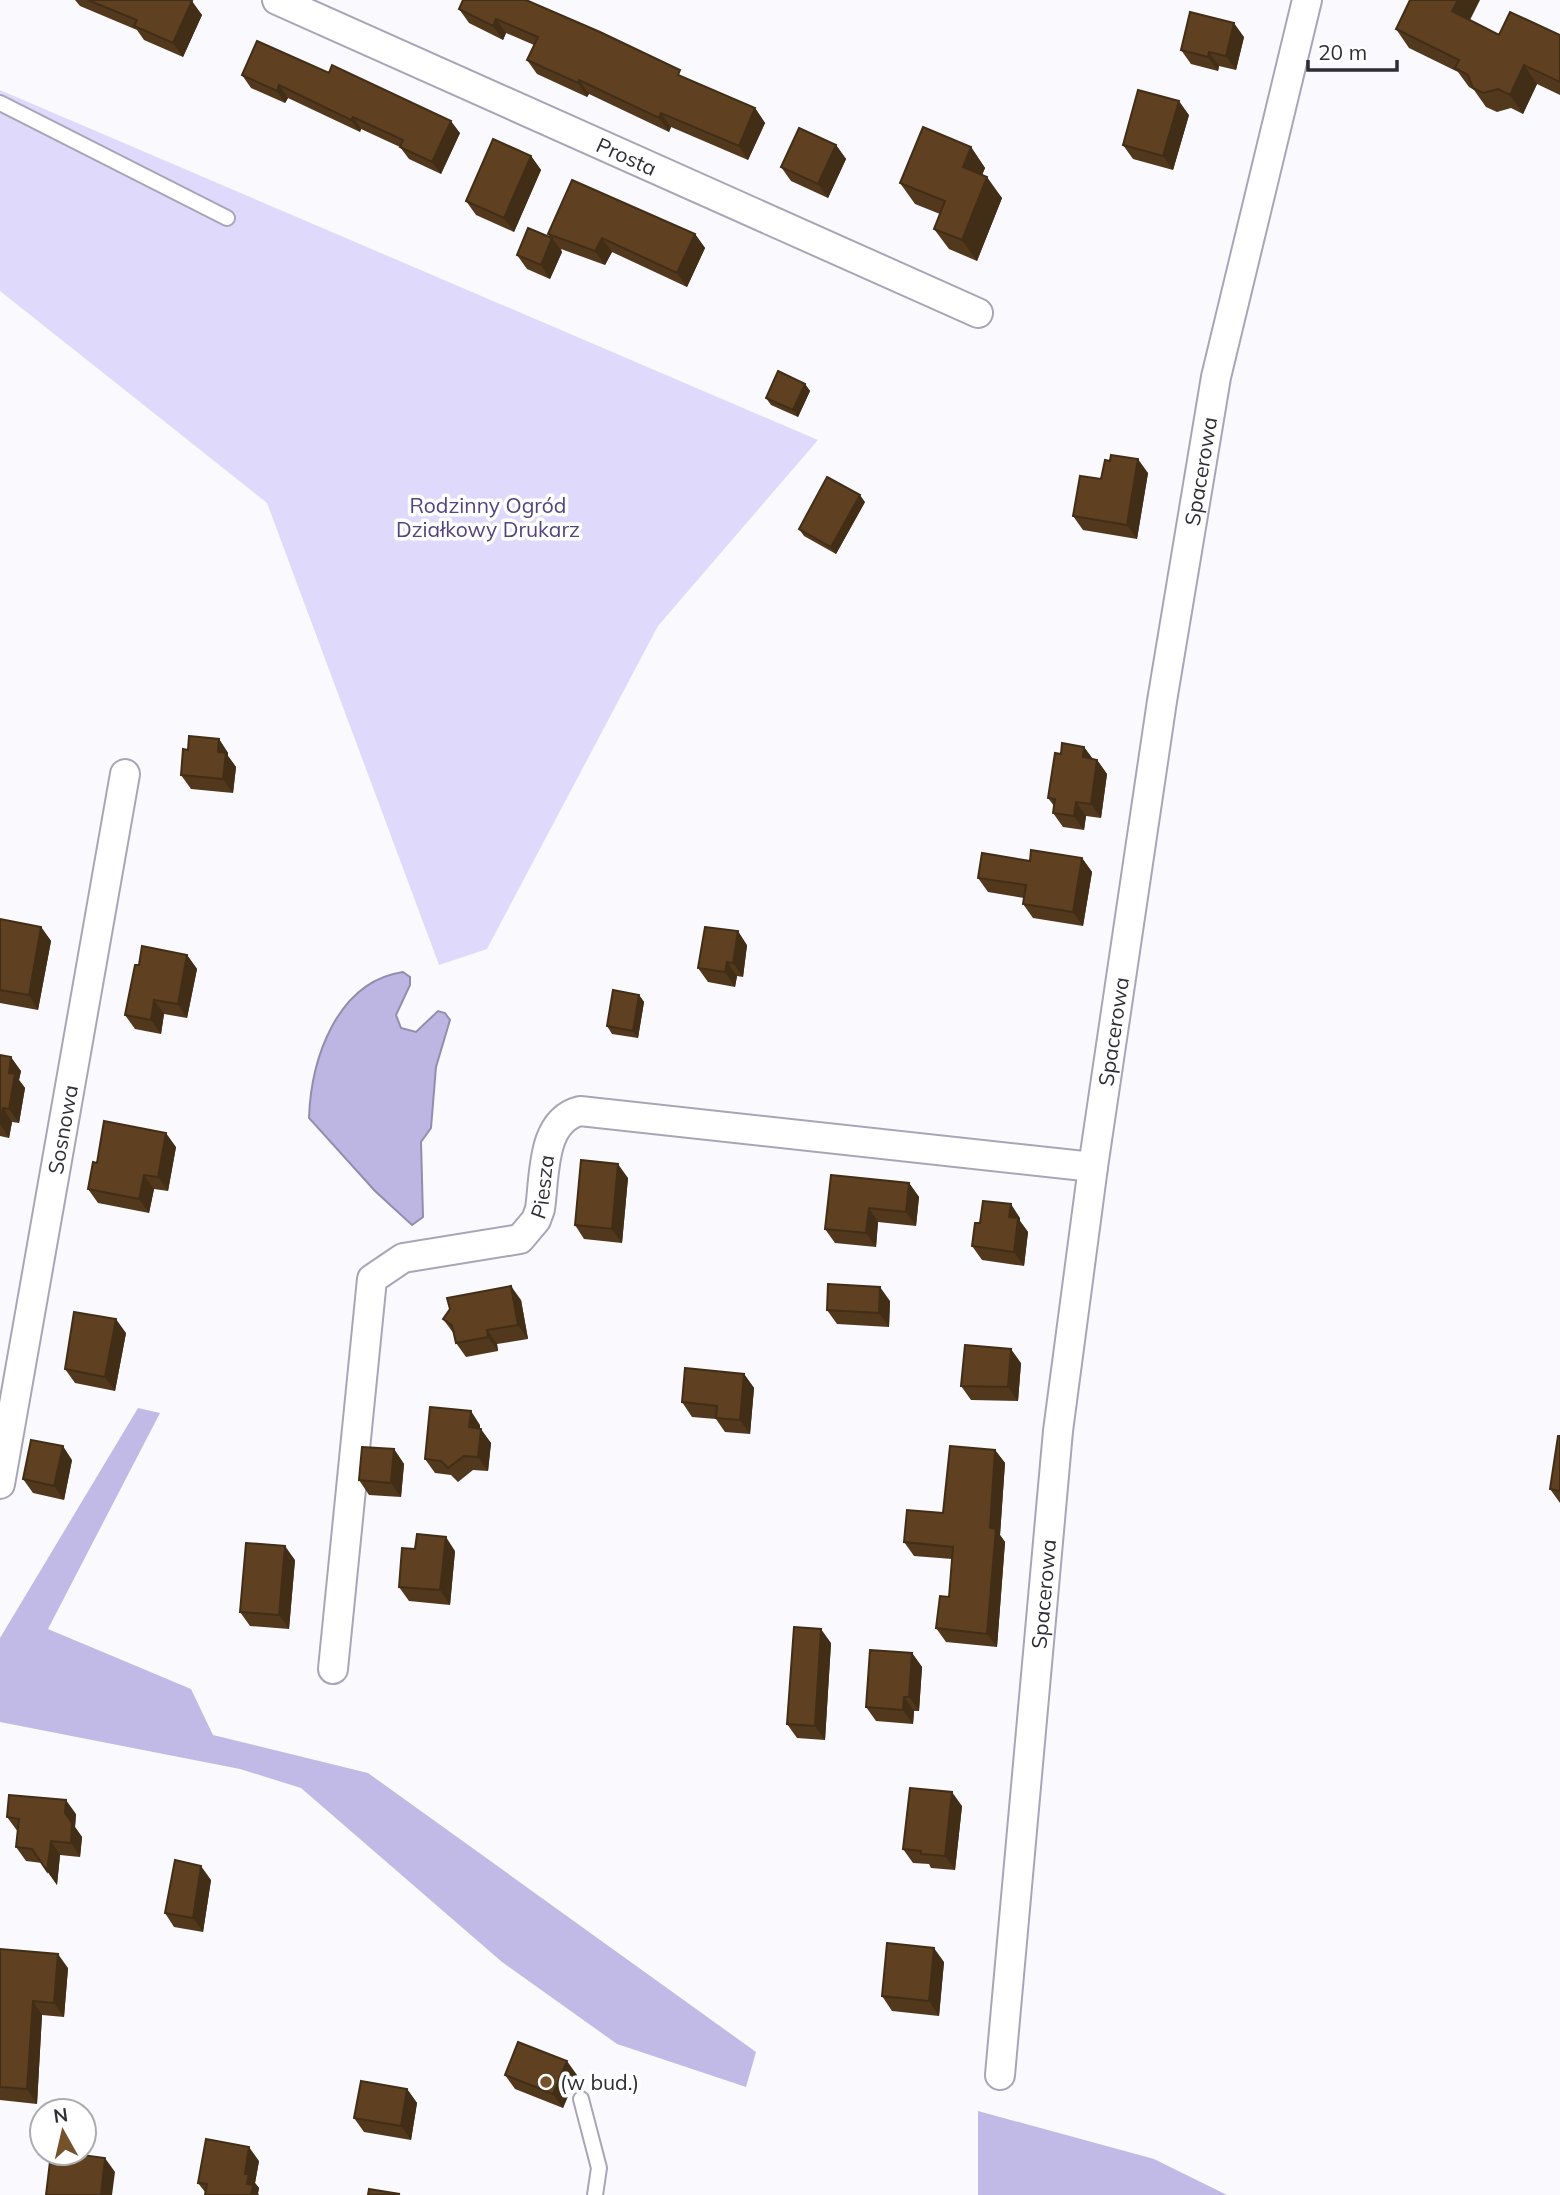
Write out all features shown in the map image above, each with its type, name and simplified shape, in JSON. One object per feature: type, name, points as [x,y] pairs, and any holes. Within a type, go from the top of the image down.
[{"type":"street","name":"Prosta","points":[[276,0],[328,10],[978,313]]},
{"type":"street","name":"Spacerowa","points":[[1000,2076],[1058,1431],[1093,1167],[1162,701],[1216,377],[1307,0]]},
{"type":"street","name":"Sosnowa","points":[[0,1484],[125,774]]},
{"type":"street","name":"Piesza","points":[[333,1669],[373,1279],[403,1258],[520,1239],[529,1230],[540,1209],[552,1132],[568,1114],[580,1111],[1093,1167]]},
{"type":"lane","points":[[0,103],[227,218]]},
{"type":"lane","points":[[581,2099],[599,2168],[595,2195]]},
{"type":"green space","name":"Rodzinny Ogród Działkowy Drukarz","points":[[0,90],[818,440],[658,626],[487,949],[439,965],[267,503],[0,291]]},
{"type":"shaded area","points":[[403,972],[410,977],[410,985],[396,1015],[401,1028],[416,1032],[438,1011],[445,1013],[450,1020],[436,1067],[431,1128],[421,1142],[423,1217],[412,1225],[375,1191],[309,1118],[315,1072],[322,1049],[344,1007],[360,991],[380,979]]},
{"type":"shaded area","points":[[138,1408],[160,1413],[48,1629],[191,1689],[213,1735],[368,1773],[756,2052],[746,2087],[617,2044],[502,1962],[301,1788],[240,1769],[0,1722],[0,1638]]},
{"type":"shaded area","points":[[978,2111],[1154,2159],[1227,2195],[978,2195]]},
{"type":"building","points":[[88,0],[192,1],[173,43],[134,26],[137,20]]},
{"type":"building","points":[[463,0],[526,0],[680,70],[678,75],[755,108],[739,146],[661,113],[659,118],[579,80],[578,83],[527,60],[538,37],[496,19],[493,26],[459,9]]},
{"type":"building","points":[[1410,0],[1458,0],[1452,11],[1499,35],[1510,12],[1560,35],[1560,82],[1524,65],[1510,95],[1498,89],[1483,93],[1473,88],[1468,75],[1455,68],[1459,60],[1396,29]]},
{"type":"building","points":[[1190,12],[1234,23],[1226,56],[1209,52],[1208,57],[1181,50]]},
{"type":"building","points":[[257,41],[329,73],[332,65],[451,121],[432,162],[400,147],[403,140],[353,117],[351,120],[279,85],[277,91],[242,75]]},
{"type":"building","points":[[1138,90],[1179,101],[1163,156],[1123,145]]},
{"type":"building","points":[[923,127],[971,147],[963,167],[987,177],[962,240],[934,229],[945,201],[900,183]]},
{"type":"building","points":[[799,128],[836,145],[818,184],[781,167]]},
{"type":"building","points":[[493,139],[531,156],[504,218],[466,201]]},
{"type":"building","points":[[572,180],[695,234],[677,273],[602,238],[595,251],[548,234]]},
{"type":"building","points":[[528,228],[552,238],[541,265],[517,255]]},
{"type":"building","points":[[778,371],[805,384],[793,410],[766,398]]},
{"type":"building","points":[[1111,455],[1138,459],[1127,525],[1073,516],[1080,476],[1101,479],[1105,460],[1110,461]]},
{"type":"building","points":[[827,477],[860,495],[831,547],[799,529]]},
{"type":"building","points":[[189,736],[219,739],[218,752],[226,753],[223,779],[181,775],[183,749],[188,750]]},
{"type":"building","points":[[1062,743],[1084,747],[1083,757],[1097,760],[1091,804],[1076,802],[1074,816],[1053,813],[1055,799],[1048,798],[1055,753],[1061,754]]},
{"type":"building","points":[[1031,850],[1082,858],[1073,912],[1023,904],[1026,885],[978,878],[982,853],[1030,861]]},
{"type":"building","points":[[0,919],[41,927],[29,995],[0,990]]},
{"type":"building","points":[[705,927],[738,931],[733,963],[727,962],[725,972],[698,968]]},
{"type":"building","points":[[142,946],[187,955],[178,1004],[154,1000],[151,1020],[125,1015],[135,965],[139,965]]},
{"type":"building","points":[[613,990],[639,995],[633,1031],[607,1026]]},
{"type":"building","points":[[0,1055],[11,1057],[9,1073],[15,1074],[9,1109],[3,1108],[0,1122]]},
{"type":"building","points":[[104,1121],[166,1133],[158,1177],[144,1175],[139,1199],[88,1189],[93,1162],[97,1163]]},
{"type":"building","points":[[581,1160],[618,1164],[612,1229],[575,1225]]},
{"type":"building","points":[[831,1175],[909,1183],[906,1212],[869,1208],[866,1233],[825,1229]]},
{"type":"building","points":[[983,1201],[1011,1204],[1009,1217],[1018,1218],[1014,1252],[972,1246],[975,1223],[980,1223]]},
{"type":"building","points":[[828,1284],[880,1287],[879,1313],[827,1310]]},
{"type":"building","points":[[511,1286],[518,1325],[487,1330],[488,1337],[456,1343],[452,1325],[443,1319],[450,1309],[447,1298]]},
{"type":"building","points":[[74,1312],[116,1319],[105,1377],[65,1369]]},
{"type":"building","points":[[965,1345],[1011,1349],[1008,1387],[961,1386]]},
{"type":"building","points":[[685,1368],[744,1374],[740,1420],[716,1418],[717,1406],[682,1402]]},
{"type":"building","points":[[430,1407],[471,1411],[469,1427],[481,1429],[478,1457],[464,1456],[448,1468],[441,1461],[425,1459]]},
{"type":"building","points":[[1560,1436],[1560,1491],[1550,1489]]},
{"type":"building","points":[[31,1440],[63,1446],[54,1486],[23,1479]]},
{"type":"building","points":[[950,1446],[995,1450],[990,1528],[996,1529],[987,1634],[936,1628],[940,1596],[949,1597],[953,1547],[904,1542],[907,1510],[943,1513]]},
{"type":"building","points":[[362,1447],[394,1449],[391,1483],[359,1480]]},
{"type":"building","points":[[417,1534],[446,1537],[440,1590],[399,1587],[402,1548],[415,1549]]},
{"type":"building","points":[[246,1543],[285,1546],[279,1615],[240,1612]]},
{"type":"building","points":[[794,1627],[821,1629],[815,1726],[787,1724]]},
{"type":"building","points":[[870,1650],[912,1653],[909,1697],[904,1697],[903,1710],[866,1707]]},
{"type":"building","points":[[910,1788],[952,1792],[945,1856],[903,1849]]},
{"type":"building","points":[[9,1795],[66,1800],[65,1813],[72,1823],[71,1843],[51,1841],[47,1871],[32,1849],[16,1847],[19,1819],[7,1817]]},
{"type":"building","points":[[175,1860],[201,1866],[193,1918],[165,1913]]},
{"type":"building","points":[[887,1943],[934,1948],[929,2001],[882,1996]]},
{"type":"building","points":[[0,1949],[58,1954],[54,2003],[33,2001],[27,2089],[0,2087]]},
{"type":"building","points":[[518,2042],[567,2061],[553,2094],[505,2075]]},
{"type":"building","points":[[361,2081],[407,2089],[401,2126],[354,2118]]},
{"type":"building","points":[[206,2139],[249,2147],[245,2174],[249,2174],[247,2184],[253,2185],[251,2195],[205,2195],[207,2184],[198,2183]]},
{"type":"building","points":[[98,2157],[105,2158],[101,2195],[46,2195],[49,2167],[98,2167]]},
{"type":"building","points":[[369,2189],[400,2194],[368,2195]]},
{"type":"place","name":"(w bud.)","points":[[546,2082]]}]
